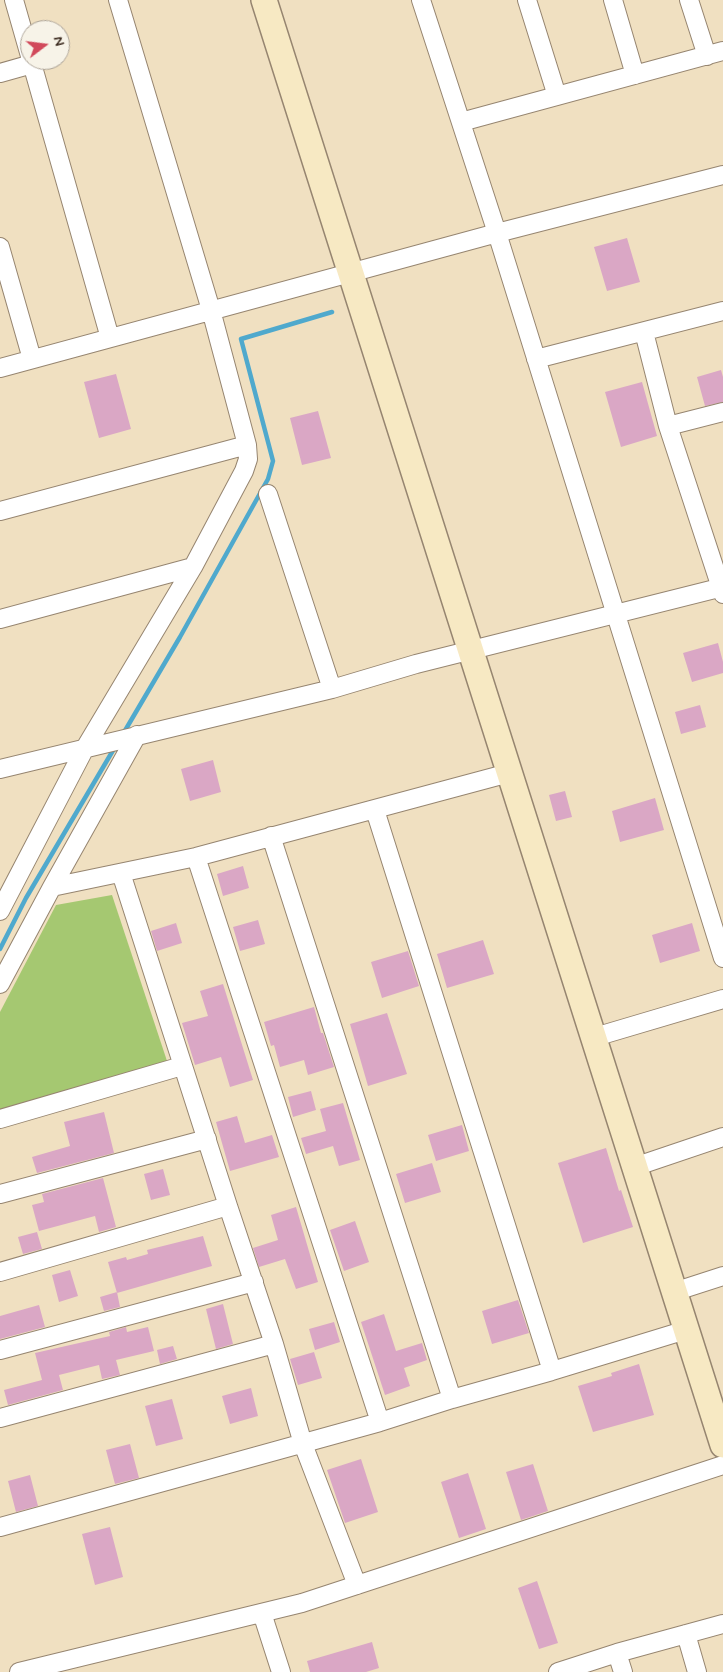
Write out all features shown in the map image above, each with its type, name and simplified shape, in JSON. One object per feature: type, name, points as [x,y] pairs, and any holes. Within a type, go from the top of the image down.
[{"type":"street","points":[[14,0],[20,21]]},
{"type":"street","points":[[1,910],[85,748],[193,567],[247,465],[247,445],[211,310],[118,0]]},
{"type":"street","points":[[264,0],[357,271],[477,649],[605,1034],[723,1406]]},
{"type":"street","points":[[278,0],[357,271]]},
{"type":"street","points":[[421,0],[497,233],[723,958]]},
{"type":"street","points":[[527,0],[557,96]]},
{"type":"street","points":[[612,0],[635,75]]},
{"type":"street","points":[[461,122],[715,54],[689,0]]},
{"type":"street","points":[[0,73],[20,65]]},
{"type":"street","points":[[34,70],[110,338]]},
{"type":"street","points":[[0,368],[497,233],[723,174]]},
{"type":"street","points":[[0,247],[32,359]]},
{"type":"street","points":[[536,359],[723,311]]},
{"type":"street","points":[[0,769],[332,689],[615,613],[722,590],[668,426],[644,332]]},
{"type":"street","points":[[668,426],[723,412]]},
{"type":"street","points":[[0,511],[247,445]]},
{"type":"street","points":[[268,494],[332,689]]},
{"type":"street","points":[[0,619],[193,567]]},
{"type":"street","points":[[477,649],[509,773],[723,1445]]},
{"type":"street","points":[[0,984],[137,735]]},
{"type":"street","points":[[52,887],[196,856],[509,773]]},
{"type":"street","points":[[375,810],[552,1371]]},
{"type":"street","points":[[271,836],[452,1399]]},
{"type":"street","points":[[196,856],[380,1422]]},
{"type":"street","points":[[121,873],[182,1066],[274,1344],[303,1444],[356,1585]]},
{"type":"street","points":[[605,1034],[723,999]]},
{"type":"street","points":[[0,1119],[182,1066]]},
{"type":"street","points":[[646,1163],[723,1137]]},
{"type":"street","points":[[0,1194],[206,1139]]},
{"type":"street","points":[[0,1272],[228,1206]]},
{"type":"street","points":[[686,1288],[723,1276]]},
{"type":"street","points":[[0,1350],[254,1282]]},
{"type":"street","points":[[0,1527],[380,1422],[686,1330]]},
{"type":"street","points":[[0,1418],[274,1344]]},
{"type":"street","points":[[19,1672],[302,1603],[723,1465]]},
{"type":"street","points":[[262,1613],[281,1672]]},
{"type":"street","points":[[558,1672],[617,1652],[723,1624]]},
{"type":"street","points":[[686,1634],[697,1672]]},
{"type":"street","points":[[617,1652],[623,1672]]},
{"type":"green space","points":[[112,895],[168,1064],[0,1114],[0,1012],[56,905]]},
{"type":"building","points":[[627,238],[640,282],[607,291],[594,247]]},
{"type":"building","points":[[721,370],[723,377],[723,402],[705,406],[697,377]]},
{"type":"building","points":[[116,374],[131,429],[99,438],[84,382]]},
{"type":"building","points":[[642,382],[657,436],[621,447],[605,392]]},
{"type":"building","points":[[318,411],[331,458],[302,465],[290,418]]},
{"type":"building","points":[[718,643],[723,662],[723,673],[692,682],[683,653]]},
{"type":"building","points":[[700,705],[706,727],[681,734],[675,712]]},
{"type":"building","points":[[213,760],[221,792],[190,801],[181,769]]},
{"type":"building","points":[[565,791],[572,817],[556,821],[549,795]]},
{"type":"building","points":[[655,798],[664,830],[620,842],[612,811]]},
{"type":"building","points":[[243,866],[249,888],[223,896],[217,874]]},
{"type":"building","points":[[258,920],[265,944],[240,951],[233,927]]},
{"type":"building","points":[[176,923],[182,943],[157,951],[151,931]]},
{"type":"building","points":[[692,923],[700,951],[660,963],[652,935]]},
{"type":"building","points":[[483,940],[494,974],[447,988],[437,954]]},
{"type":"building","points":[[408,951],[419,986],[382,998],[371,962]]},
{"type":"building","points":[[223,984],[253,1080],[230,1087],[221,1057],[195,1065],[182,1023],[208,1016],[200,991]]},
{"type":"building","points":[[314,1007],[321,1033],[323,1033],[334,1067],[308,1075],[304,1060],[280,1067],[274,1045],[271,1046],[264,1022]]},
{"type":"building","points":[[387,1013],[407,1074],[368,1086],[350,1024]]},
{"type":"building","points":[[311,1091],[316,1110],[293,1117],[288,1097]]},
{"type":"building","points":[[343,1103],[360,1160],[339,1166],[333,1146],[306,1154],[301,1138],[326,1131],[320,1109]]},
{"type":"building","points":[[104,1112],[114,1153],[37,1173],[32,1157],[70,1146],[64,1122]]},
{"type":"building","points":[[237,1116],[245,1143],[272,1135],[279,1157],[230,1171],[216,1122]]},
{"type":"building","points":[[462,1125],[469,1151],[436,1161],[428,1135]]},
{"type":"building","points":[[606,1148],[619,1191],[621,1190],[633,1227],[583,1243],[558,1163]]},
{"type":"building","points":[[432,1163],[441,1192],[405,1203],[396,1174]]},
{"type":"building","points":[[163,1169],[170,1195],[151,1200],[144,1174]]},
{"type":"building","points":[[103,1178],[116,1227],[99,1232],[95,1216],[39,1231],[32,1205],[44,1202],[42,1194]]},
{"type":"building","points":[[296,1207],[318,1282],[296,1289],[285,1259],[259,1267],[253,1248],[278,1240],[271,1215]]},
{"type":"building","points":[[355,1221],[369,1262],[344,1271],[330,1230]]},
{"type":"building","points":[[37,1232],[42,1249],[23,1254],[18,1237]]},
{"type":"building","points":[[203,1236],[212,1266],[117,1293],[108,1262],[126,1257],[127,1260],[148,1254],[147,1250]]},
{"type":"building","points":[[70,1270],[78,1296],[59,1302],[52,1275]]},
{"type":"building","points":[[117,1292],[120,1307],[104,1311],[100,1297]]},
{"type":"building","points":[[518,1300],[529,1333],[492,1344],[482,1311]]},
{"type":"building","points":[[223,1304],[233,1344],[216,1349],[206,1309]]},
{"type":"building","points":[[39,1305],[45,1327],[0,1339],[0,1316]]},
{"type":"building","points":[[384,1314],[396,1351],[422,1343],[427,1360],[404,1368],[410,1386],[385,1395],[361,1322]]},
{"type":"building","points":[[334,1322],[340,1342],[315,1350],[309,1329]]},
{"type":"building","points":[[126,1327],[127,1332],[148,1327],[154,1351],[116,1360],[120,1375],[102,1379],[99,1365],[59,1375],[63,1390],[8,1405],[4,1390],[42,1380],[35,1353],[110,1336],[109,1332]]},
{"type":"building","points":[[173,1346],[177,1359],[160,1364],[157,1350]]},
{"type":"building","points":[[314,1352],[322,1378],[298,1385],[290,1359]]},
{"type":"building","points":[[639,1364],[654,1415],[593,1432],[578,1386],[612,1376],[611,1373]]},
{"type":"building","points":[[251,1388],[258,1416],[230,1424],[222,1396]]},
{"type":"building","points":[[172,1399],[183,1439],[156,1446],[145,1406]]},
{"type":"building","points":[[130,1444],[139,1478],[115,1484],[106,1450]]},
{"type":"building","points":[[361,1459],[378,1512],[345,1523],[327,1470]]},
{"type":"building","points":[[533,1464],[548,1511],[521,1520],[506,1472]]},
{"type":"building","points":[[468,1473],[486,1529],[459,1538],[441,1482]]},
{"type":"building","points":[[30,1475],[38,1506],[16,1512],[8,1481]]},
{"type":"building","points":[[110,1527],[123,1577],[95,1585],[82,1534]]},
{"type":"building","points":[[537,1581],[558,1643],[539,1649],[518,1588]]},
{"type":"building","points":[[372,1642],[379,1668],[366,1672],[310,1672],[307,1661]]},
{"type":"waterway","points":[[123,734],[180,637],[268,479],[273,461],[241,339],[332,312]]},
{"type":"waterway","points":[[0,949],[26,898],[115,747]]}]
